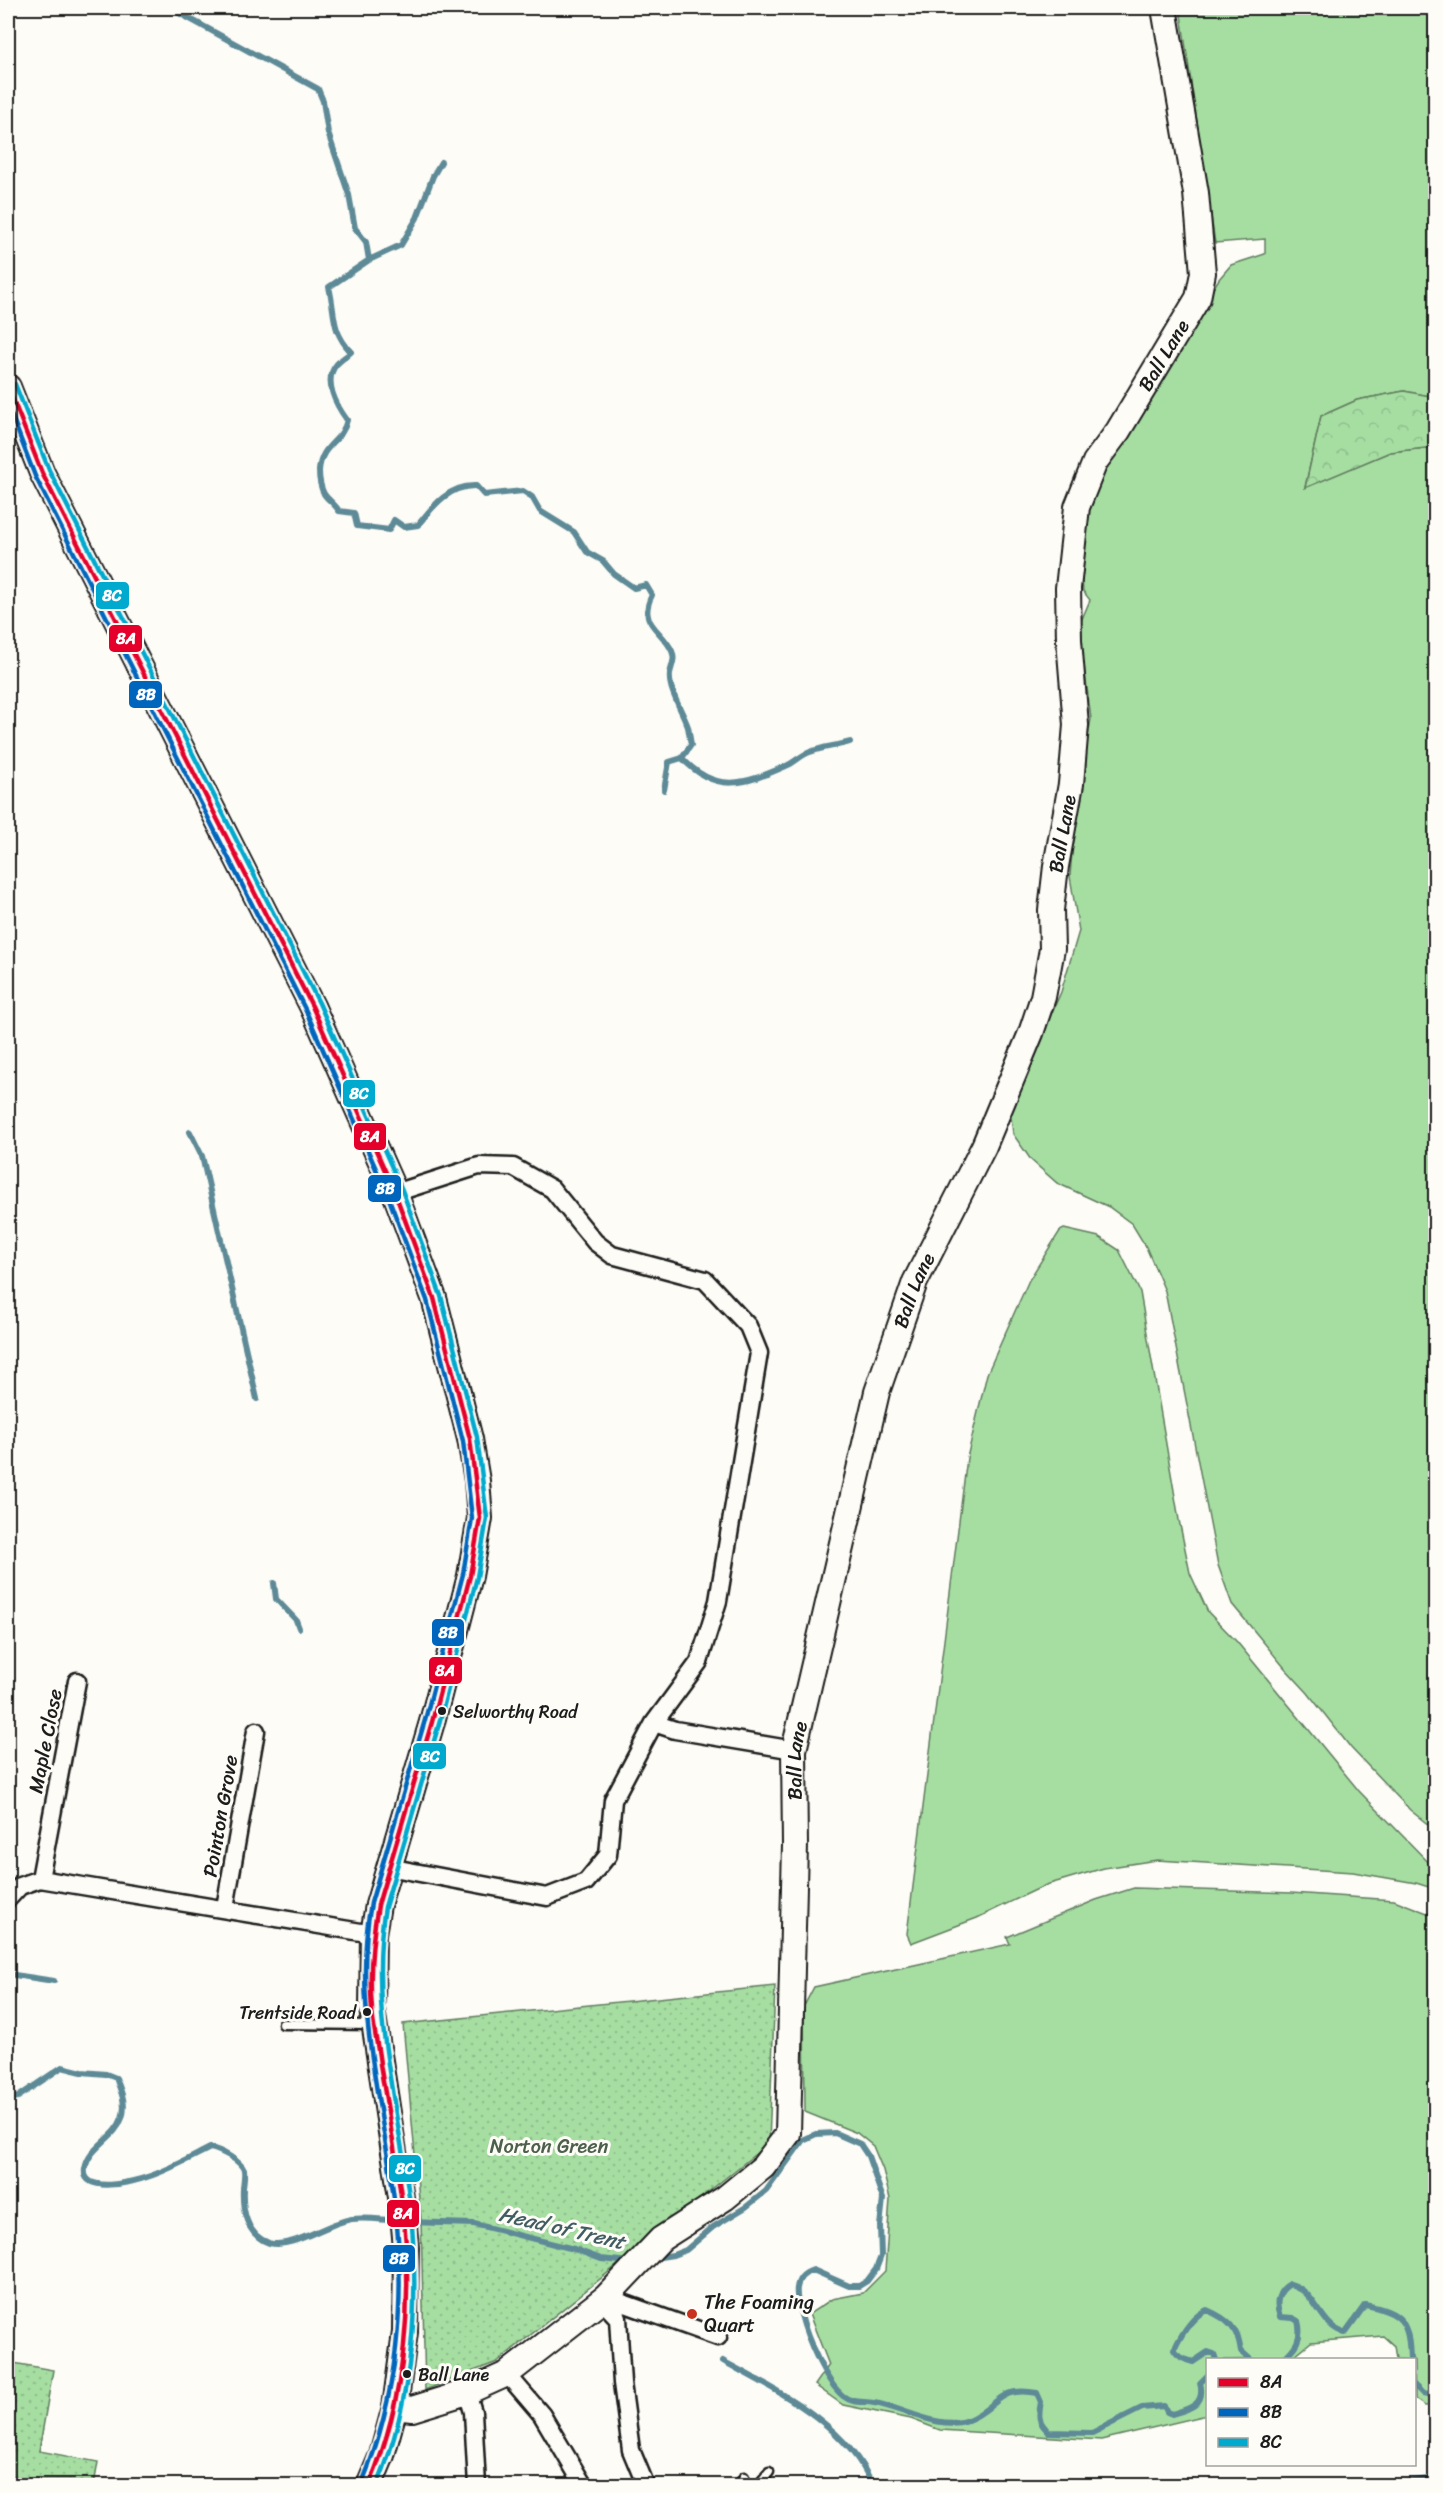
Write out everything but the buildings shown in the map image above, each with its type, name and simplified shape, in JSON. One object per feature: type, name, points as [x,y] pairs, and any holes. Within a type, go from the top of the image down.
[{"type":"street","name":"Ball Lane","points":[[395,2407],[412,2409],[467,2392],[507,2374],[609,2292],[661,2239],[725,2198],[763,2168],[788,2134],[795,1845],[794,1750],[878,1392],[915,1282],[984,1146],[1031,1033],[1042,997],[1052,949],[1051,910],[1056,866],[1071,784],[1076,725],[1069,640],[1068,588],[1077,507],[1095,462],[1118,430],[1198,298],[1203,273],[1196,193],[1164,8]]},
{"type":"street","points":[[8,387],[42,473],[312,1006],[395,1193],[434,1298],[472,1450],[480,1518],[470,1576],[388,1867],[373,1934],[371,1991],[373,2025],[402,2205],[405,2244],[405,2332],[395,2407],[382,2455],[369,2486]]},
{"type":"street","points":[[388,1867],[547,1897],[586,1882],[608,1855],[613,1800],[654,1724],[699,1662],[718,1601],[759,1353],[748,1326],[705,1280],[612,1255],[595,1242],[552,1189],[513,1167],[479,1166],[395,1193]]},
{"type":"street","name":"Maple Close","points":[[40,1878],[77,1681]]},
{"type":"street","points":[[654,1724],[675,1731],[794,1750]]},
{"type":"street","name":"Pointon Grove","points":[[225,1908],[256,1731]]},
{"type":"street","points":[[8,1899],[20,1886],[40,1878],[373,1934]]},
{"type":"street","points":[[609,2292],[718,2337]]},
{"type":"street","points":[[609,2292],[618,2318],[622,2383],[631,2450],[646,2486]]},
{"type":"street","points":[[507,2374],[542,2415],[584,2486]]},
{"type":"street","points":[[467,2392],[473,2412],[477,2486]]},
{"type":"lane","points":[[283,2024],[373,2025]]},
{"type":"lane","points":[[758,2486],[769,2472]]},
{"type":"lane","points":[[740,2486],[744,2477]]},
{"type":"green space","points":[[1180,8],[1435,8],[1435,397],[1404,391],[1357,400],[1321,416],[1305,487],[1390,452],[1435,447],[1435,1830],[1410,1810],[1351,1748],[1308,1693],[1232,1604],[1218,1565],[1165,1291],[1146,1247],[1132,1224],[1109,1207],[1057,1183],[1031,1160],[1013,1134],[1010,1107],[1061,992],[1079,931],[1070,876],[1076,805],[1091,719],[1079,626],[1090,600],[1083,591],[1078,537],[1103,470],[1219,279],[1231,265],[1265,254],[1265,239],[1215,243]]},
{"type":"green space","points":[[1404,391],[1435,397],[1435,447],[1390,452],[1305,488],[1321,416],[1357,400]]},
{"type":"green space","points":[[1064,1229],[1099,1237],[1119,1250],[1140,1292],[1190,1573],[1208,1612],[1237,1642],[1359,1791],[1435,1869],[1435,1889],[1416,1883],[1353,1872],[1157,1860],[1104,1868],[1046,1885],[977,1918],[911,1943],[907,1934],[967,1458],[987,1374],[1029,1280],[1060,1231]]},
{"type":"green space","points":[[1134,1888],[1291,1893],[1394,1900],[1435,1916],[1435,2405],[1425,2406],[1416,2400],[1416,2358],[1396,2358],[1394,2346],[1383,2336],[1311,2342],[1291,2358],[1206,2358],[1206,2415],[1101,2440],[940,2430],[911,2419],[843,2405],[815,2385],[829,2365],[809,2314],[832,2299],[863,2293],[885,2271],[890,2199],[883,2170],[873,2146],[857,2133],[805,2112],[804,2006],[814,1987],[1010,1944],[1007,1937],[1096,1900]]},
{"type":"green space","name":"Norton Green","points":[[775,1986],[769,2143],[497,2362],[425,2390],[421,2220],[403,2024]]},
{"type":"green space","points":[[8,2362],[53,2370],[39,2451],[98,2462],[94,2485],[8,2484]]},
{"type":"waterway","points":[[170,8],[318,89],[323,101],[328,133],[349,195],[355,228],[366,242],[369,260]]},
{"type":"waterway","points":[[441,162],[433,176],[417,218],[401,245],[369,260],[329,287],[337,329],[344,344],[351,352],[332,371],[332,393],[347,420],[341,434],[324,454],[319,474],[320,483],[326,496],[339,511],[354,513],[357,526],[389,530],[394,520],[404,527],[418,525],[442,498],[458,489],[476,486],[484,495],[523,491],[532,497],[540,511],[574,532],[587,552],[603,561],[614,574],[634,588],[646,585],[652,595],[647,613],[649,620],[668,643],[673,654],[671,687],[688,727],[691,745],[682,758],[669,762],[664,790]]},
{"type":"waterway","points":[[682,758],[707,777],[719,782],[731,783],[757,778],[789,765],[815,750],[850,742]]},
{"type":"waterway","points":[[190,1132],[202,1156],[257,1399]]},
{"type":"waterway","points":[[274,1583],[276,1599],[296,1620],[299,1628]]},
{"type":"waterway","points":[[8,1974],[54,1981]]},
{"type":"waterway","name":"Head of Trent","points":[[8,2100],[18,2097],[62,2067],[106,2074],[116,2078],[124,2103],[122,2118],[114,2132],[91,2154],[85,2169],[86,2177],[91,2182],[99,2184],[131,2182],[163,2171],[210,2148],[214,2149],[234,2159],[242,2166],[244,2170],[243,2197],[247,2220],[255,2234],[269,2243],[288,2243],[352,2219],[398,2221]]},
{"type":"waterway","name":"Head of Trent","points":[[654,2258],[686,2250],[713,2227],[746,2207],[766,2191],[803,2140],[816,2134],[835,2133],[860,2144],[868,2156],[883,2199],[880,2226],[881,2256],[876,2269],[867,2281],[859,2286],[849,2286],[813,2270],[801,2277],[797,2295],[812,2347],[836,2389],[847,2399],[885,2405],[933,2421],[957,2423],[978,2415],[1006,2395],[1024,2391],[1037,2393],[1041,2402],[1040,2418],[1049,2432],[1092,2433],[1142,2408],[1164,2406],[1167,2412],[1172,2414],[1190,2408],[1201,2396],[1200,2383],[1206,2377]]},
{"type":"waterway","name":"Head of Trent","points":[[408,2222],[474,2224],[574,2249],[601,2259],[630,2262]]},
{"type":"waterway","name":"Head of Trent","points":[[1284,2358],[1299,2338],[1298,2321],[1293,2318],[1280,2317],[1278,2312],[1280,2294],[1290,2284],[1307,2294],[1329,2323],[1345,2333],[1365,2305],[1396,2315],[1408,2336],[1410,2358]]},
{"type":"waterway","name":"Head of Trent","points":[[1215,2358],[1214,2354],[1208,2352],[1193,2362],[1182,2358],[1174,2350],[1192,2321],[1207,2310],[1231,2325],[1240,2343],[1241,2351],[1249,2358]]},
{"type":"waterway","points":[[723,2361],[788,2398],[829,2427],[861,2464],[873,2486]]},
{"type":"waterway","name":"Head of Trent","points":[[1416,2387],[1423,2394],[1436,2397]]},
{"type":"waterway","points":[[1379,2486],[1436,2478]]},
{"type":"transit line","name":"8C","points":[[15,384],[49,470],[319,1003],[402,1190],[441,1296],[477,1437],[487,1518],[477,1577],[439,1724],[385,1907],[381,1945],[382,2019],[410,2204],[414,2311],[406,2383],[399,2418],[377,2486]]},
{"type":"transit line","name":"8A","points":[[8,387],[42,473],[312,1006],[395,1193],[434,1298],[470,1439],[480,1518],[470,1576],[432,1722],[378,1905],[373,1944],[371,1983],[373,2016],[402,2203],[406,2239],[407,2311],[399,2383],[382,2452],[369,2486]]},
{"type":"transit line","name":"8B","points":[[8,406],[35,476],[305,1009],[388,1196],[427,1300],[463,1441],[472,1518],[463,1574],[425,1720],[371,1903],[366,1941],[367,2017],[395,2206],[400,2276],[396,2347],[391,2382],[384,2416],[362,2483]]},
{"type":"place","name":"Selworthy Road","points":[[442,1711]]},
{"type":"place","name":"Trentside Road","points":[[367,2012]]},
{"type":"place","name":"The Foaming Quart","points":[[692,2314]]},
{"type":"place","name":"Ball Lane","points":[[407,2374]]}]
